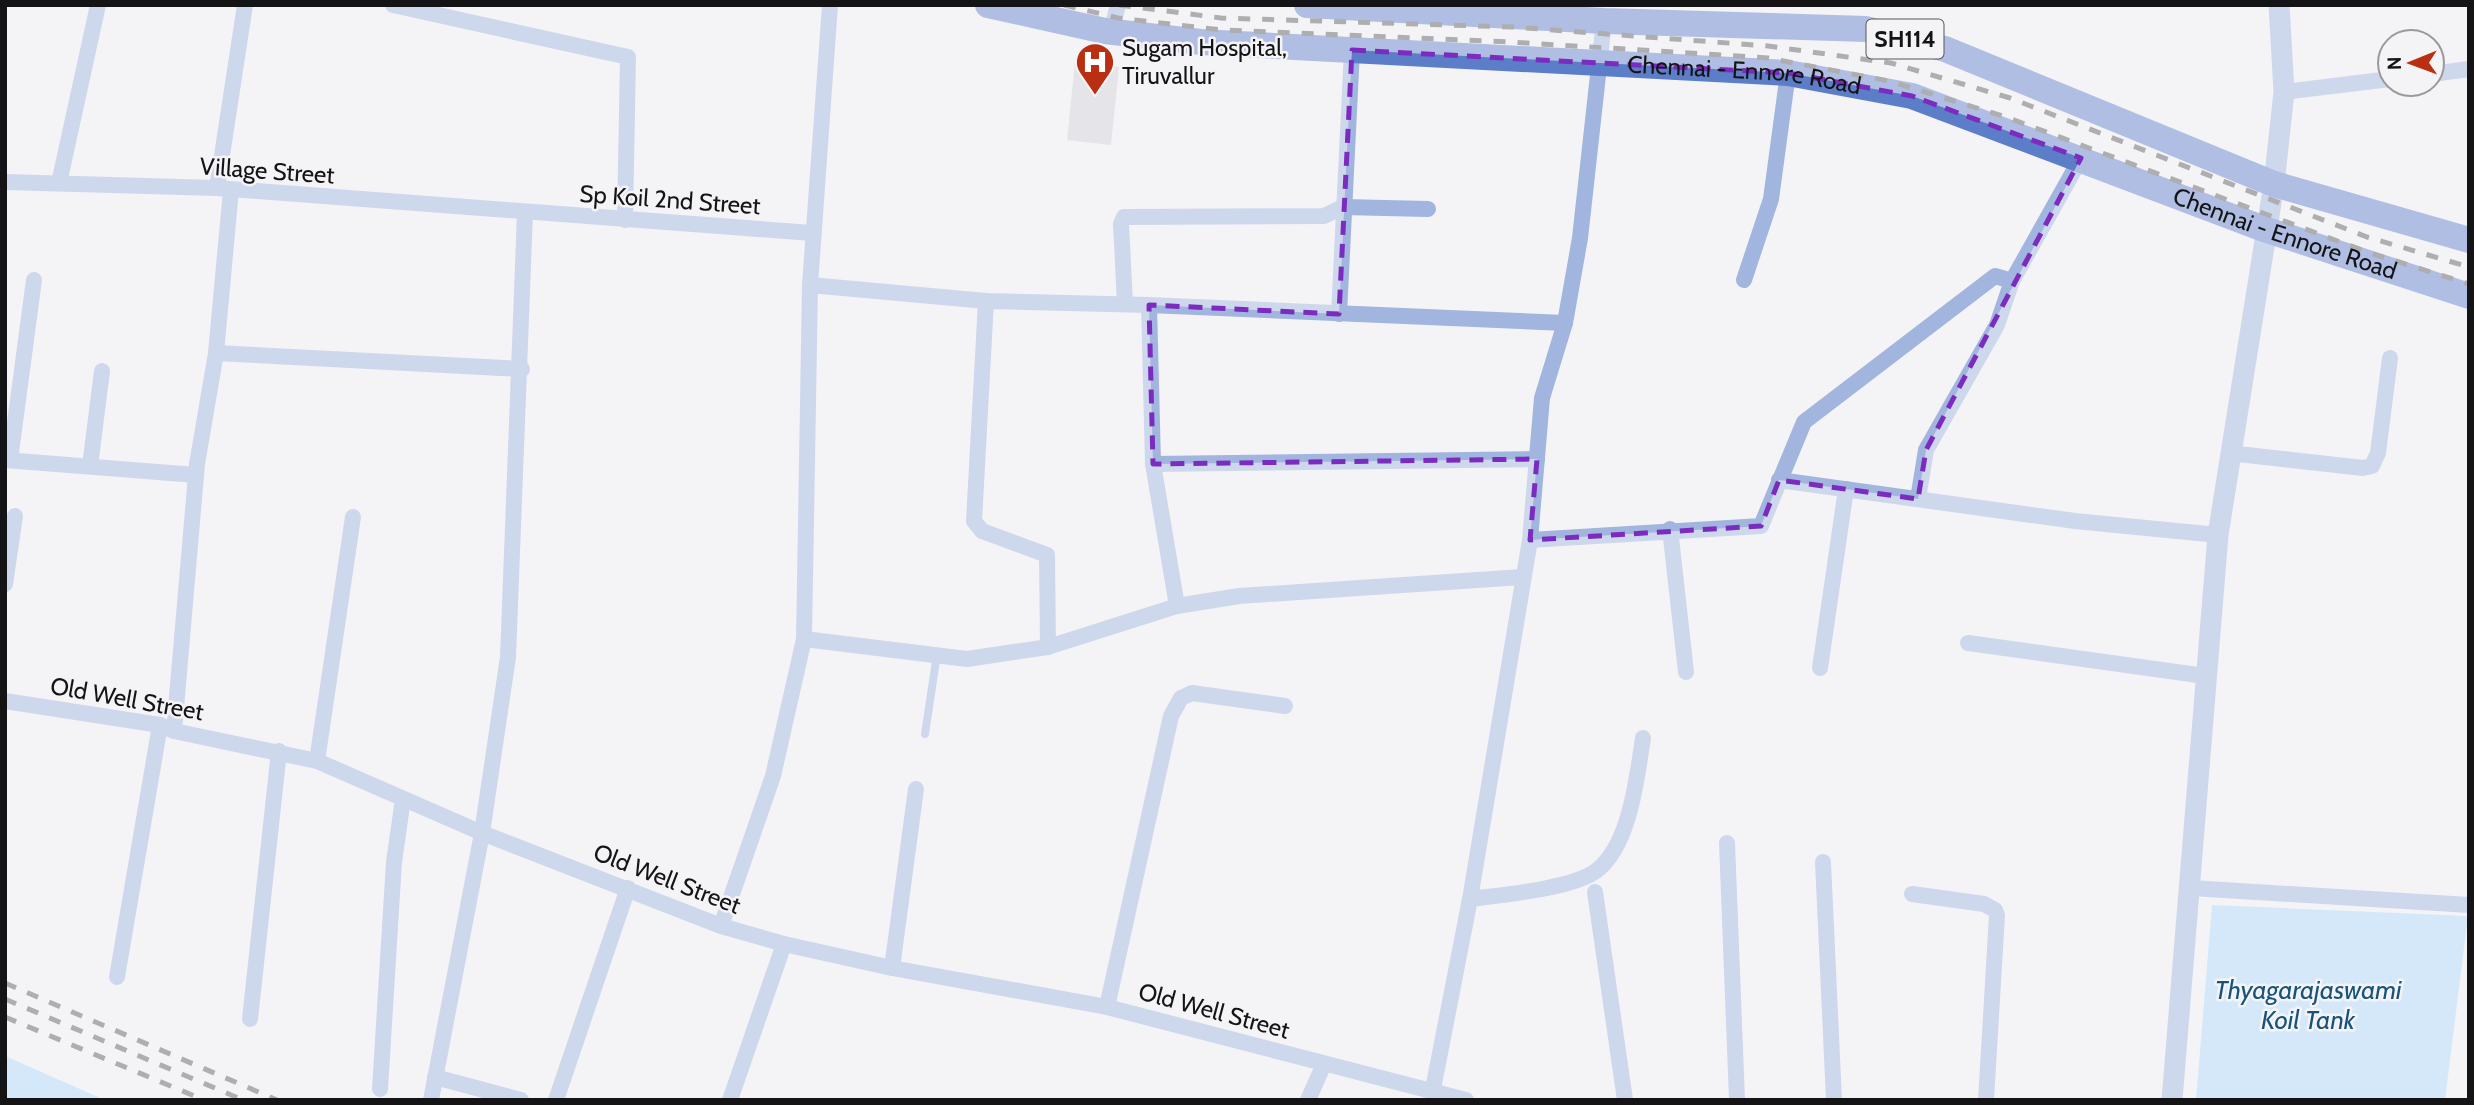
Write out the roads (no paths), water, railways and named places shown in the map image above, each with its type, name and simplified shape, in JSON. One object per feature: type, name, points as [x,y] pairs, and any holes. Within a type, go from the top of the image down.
[{"type":"main road","name":"Chennai - Ennore Road","points":[[988,5],[1111,32],[1201,42],[1788,73],[1912,96],[2264,229],[2469,296]]},
{"type":"main road","name":"Chennai - Ennore Road","points":[[1307,5],[1604,21],[1738,15],[1866,29],[1945,49],[2273,184],[2469,240]]},
{"type":"street","points":[[59,183],[98,5]]},
{"type":"street","points":[[117,977],[167,728],[196,474],[216,353],[224,189],[245,5]]},
{"type":"street","points":[[393,5],[628,57],[625,220]]},
{"type":"street","points":[[721,926],[773,776],[804,639],[812,233],[830,5]]},
{"type":"street","points":[[1111,32],[1118,5]]},
{"type":"street","points":[[2172,1100],[2218,535],[2273,184],[2284,92],[2279,5]]},
{"type":"street","points":[[1433,1089],[1471,899],[1530,540],[1542,398],[1565,323],[1580,237],[1604,21]]},
{"type":"street","points":[[1339,314],[1352,50]]},
{"type":"street","points":[[2446,72],[2469,69]]},
{"type":"street","points":[[1744,280],[1771,199],[1788,73]]},
{"type":"street","points":[[2284,92],[2376,81]]},
{"type":"street","points":[[1918,499],[1926,450],[1997,325],[2012,281],[2081,159]]},
{"type":"street","name":"Village Street","points":[[5,181],[224,189],[525,213]]},
{"type":"street","points":[[1125,304],[1121,224],[1124,217],[1324,216],[1343,207],[1427,209]]},
{"type":"street","points":[[431,1100],[482,833],[508,657],[522,369],[525,213]]},
{"type":"street","name":"Sp Koil 2nd Street","points":[[525,213],[812,233]]},
{"type":"street","points":[[1530,540],[1670,529],[1761,526],[1804,422],[1995,276],[2012,281]]},
{"type":"street","points":[[34,280],[7,460],[196,474]]},
{"type":"street","points":[[810,285],[986,301],[1125,304],[1565,323]]},
{"type":"street","points":[[986,301],[974,521],[982,531],[1047,555],[1048,647]]},
{"type":"street","points":[[1149,305],[1153,464],[1177,606]]},
{"type":"street","points":[[216,353],[522,369]]},
{"type":"street","points":[[2230,453],[2363,468],[2372,466],[2378,453],[2390,358]]},
{"type":"street","points":[[90,466],[102,371]]},
{"type":"street","points":[[1153,464],[1536,458]]},
{"type":"street","points":[[1779,480],[2075,521],[2218,535]]},
{"type":"street","points":[[1820,668],[1846,489]]},
{"type":"street","points":[[5,584],[15,516]]},
{"type":"street","points":[[317,761],[353,517]]},
{"type":"street","points":[[1670,529],[1686,672]]},
{"type":"street","points":[[804,639],[967,659],[1048,647],[1177,606],[1239,596],[1522,578]]},
{"type":"street","points":[[1968,643],[2205,676]]},
{"type":"street","points":[[1107,1006],[1171,716],[1181,698],[1192,693],[1286,706]]},
{"type":"street","name":"Old Well Street","points":[[5,701],[167,728],[317,761],[482,833],[721,926],[785,944],[892,968],[1107,1006],[1324,1064],[1433,1089],[1466,1100]]},
{"type":"street","points":[[1471,899],[1540,888],[1595,872],[1617,844],[1626,822],[1643,738]]},
{"type":"street","points":[[250,1019],[279,751]]},
{"type":"street","points":[[892,968],[916,789]]},
{"type":"street","points":[[380,1089],[394,862],[402,799]]},
{"type":"street","points":[[1727,843],[1737,1100]]},
{"type":"street","points":[[1823,862],[1834,1100]]},
{"type":"street","points":[[556,1100],[628,888]]},
{"type":"street","points":[[2191,888],[2469,905]]},
{"type":"street","points":[[1595,892],[1625,1100]]},
{"type":"street","points":[[1912,894],[1984,904],[1991,906],[1997,915],[1986,1100]]},
{"type":"street","points":[[730,1100],[785,944]]},
{"type":"street","points":[[1308,1100],[1324,1064]]},
{"type":"street","points":[[435,1077],[521,1100]]},
{"type":"lane","points":[[925,734],[937,654]]},
{"type":"water","name":"Thyagarajaswami Koil Tank","points":[[2212,905],[2468,916],[2445,1100],[2196,1100]]},
{"type":"water","points":[[5,1056],[105,1100],[5,1100]]},
{"type":"railway","points":[[1064,5],[1118,18],[1222,30],[1511,42],[1768,58],[1889,81],[2006,117],[2367,252],[2469,284]]},
{"type":"railway","points":[[1119,5],[1221,18],[1513,27],[1768,46],[1891,63],[2010,98],[2367,237],[2469,267]]},
{"type":"railway","points":[[5,983],[277,1100]]},
{"type":"railway","points":[[5,999],[243,1100]]},
{"type":"railway","points":[[5,1017],[204,1100]]},
{"type":"place","name":"Sugam Hospital, Tiruvallur","points":[[1095,96]]}]
